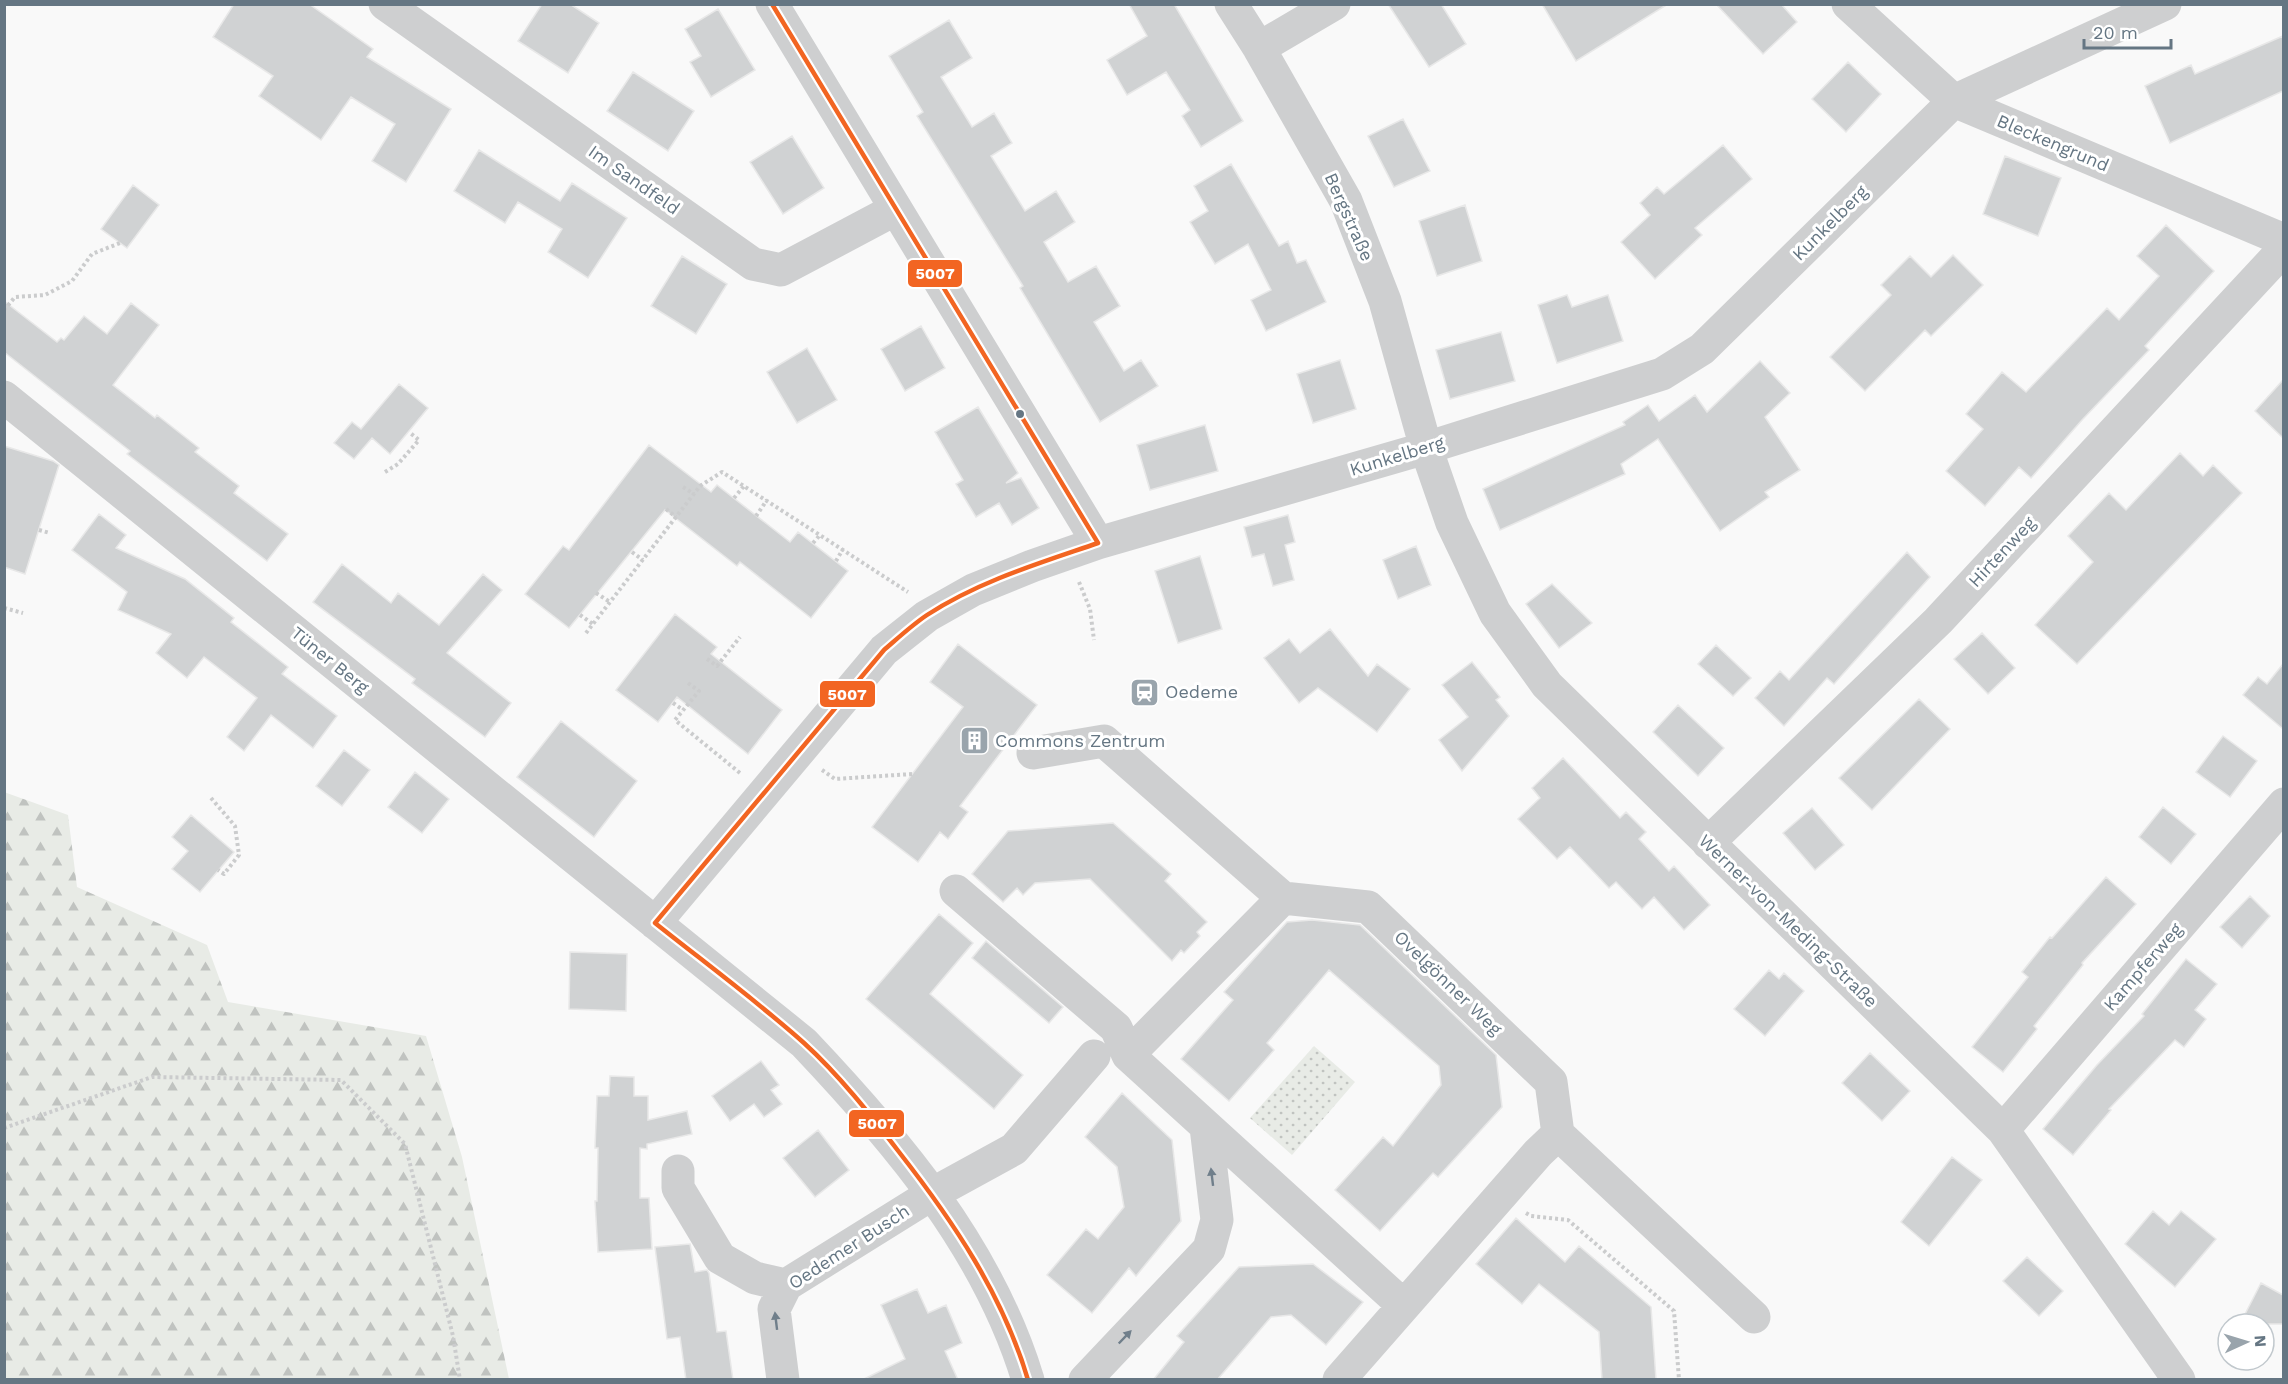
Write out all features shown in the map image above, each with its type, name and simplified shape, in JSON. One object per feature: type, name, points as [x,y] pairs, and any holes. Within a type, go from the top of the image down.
[{"type":"street","name":"Im Sandfeld","points":[[385,4],[753,264],[781,270],[896,209]]},
{"type":"street","points":[[772,4],[896,209],[1083,548]]},
{"type":"street","name":"Bergstraße","points":[[1231,4],[1259,48],[1346,201],[1385,301],[1426,448]]},
{"type":"street","points":[[1259,48],[1334,4]]},
{"type":"street","name":"Bleckengrund","points":[[1848,4],[1954,101],[2283,240]]},
{"type":"street","name":"Kunkelberg","points":[[655,923],[884,650],[936,610],[974,590],[1083,548],[1426,448],[1662,374],[1702,349],[1954,101],[2165,4]]},
{"type":"street","name":"Hirtenweg","points":[[1708,843],[1938,621],[2283,249]]},
{"type":"street","name":"Tüner Berg","points":[[4,397],[655,923]]},
{"type":"street","name":"Werner-von-Meding-Straße","points":[[1426,448],[1452,523],[1495,613],[1547,685],[2004,1130],[2179,1380]]},
{"type":"street","points":[[1033,753],[1104,741],[1283,898],[1128,1055]]},
{"type":"street","name":"Kampferweg","points":[[2004,1130],[2283,804]]},
{"type":"street","points":[[956,891],[1116,1028],[1128,1055],[1404,1306]]},
{"type":"street","name":"Ovelgönner Weg","points":[[1283,898],[1368,907],[1551,1082],[1557,1134]]},
{"type":"street","points":[[655,923],[804,1043],[865,1107],[932,1194],[990,1284],[1019,1349],[1028,1380]]},
{"type":"street","points":[[932,1194],[1014,1149],[1094,1056]]},
{"type":"street","points":[[1085,1380],[1209,1249],[1217,1220],[1206,1127]]},
{"type":"street","points":[[1339,1380],[1557,1134],[1754,1317]]},
{"type":"street","points":[[678,1171],[678,1188],[720,1258],[755,1278],[786,1285]]},
{"type":"street","name":"Oedemer Busch","points":[[783,1380],[774,1309],[786,1285],[932,1194]]},
{"type":"path","points":[[4,310],[15,297],[45,295],[72,281],[92,254],[120,243]]},
{"type":"path","points":[[385,472],[398,464],[419,440],[409,432]]},
{"type":"path","points":[[586,633],[700,486],[722,472],[936,610]]},
{"type":"path","points":[[734,498],[744,486]]},
{"type":"path","points":[[683,487],[694,494]]},
{"type":"path","points":[[756,516],[767,500]]},
{"type":"path","points":[[666,509],[676,518]]},
{"type":"path","points":[[39,530],[50,533]]},
{"type":"path","points":[[813,543],[820,535]]},
{"type":"path","points":[[1083,548],[1094,640]]},
{"type":"path","points":[[836,561],[843,549]]},
{"type":"path","points":[[632,552],[643,560]]},
{"type":"path","points":[[597,593],[610,602]]},
{"type":"path","points":[[4,608],[23,613]]},
{"type":"path","points":[[580,615],[593,624]]},
{"type":"path","points":[[707,659],[717,666],[740,637]]},
{"type":"path","points":[[688,683],[699,691],[675,720],[764,793]]},
{"type":"path","points":[[673,702],[683,710]]},
{"type":"path","points":[[797,752],[835,779],[912,774]]},
{"type":"path","points":[[211,798],[235,826],[239,855],[224,874],[218,870]]},
{"type":"path","points":[[4,1128],[152,1077],[341,1080],[405,1144],[453,1336],[460,1380]]},
{"type":"path","points":[[1502,1194],[1531,1216],[1568,1220],[1674,1311],[1679,1380]]},
{"type":"green space","points":[[4,792],[68,815],[77,887],[207,945],[228,1002],[426,1036],[462,1157],[509,1379],[5,1379]]},
{"type":"green space","points":[[1314,1046],[1355,1082],[1292,1155],[1250,1118]]},
{"type":"building","points":[[234,4],[309,4],[373,49],[367,57],[451,109],[406,182],[372,161],[395,124],[351,97],[321,140],[259,96],[273,76],[213,37]]},
{"type":"building","points":[[542,4],[570,4],[599,23],[568,73],[518,41]]},
{"type":"building","points":[[1129,4],[1174,4],[1243,121],[1201,147],[1182,116],[1190,110],[1166,72],[1127,95],[1107,60],[1147,36]]},
{"type":"building","points":[[1388,4],[1441,4],[1466,44],[1429,67]]},
{"type":"building","points":[[1542,4],[1668,4],[1576,61]]},
{"type":"building","points":[[1716,4],[1781,4],[1797,22],[1763,54]]},
{"type":"building","points":[[718,9],[755,70],[711,97],[690,62],[701,56],[685,29]]},
{"type":"building","points":[[949,20],[972,58],[941,77],[972,127],[994,113],[1012,143],[991,156],[1025,211],[1056,191],[1075,222],[1044,242],[1068,282],[1096,266],[1120,306],[1094,322],[1124,371],[1141,360],[1158,386],[1100,422],[1020,288],[1023,286],[917,116],[923,112],[889,56]]},
{"type":"building","points":[[2283,36],[2283,91],[2170,143],[2145,86],[2191,65],[2195,74]]},
{"type":"building","points":[[1848,62],[1881,94],[1846,132],[1812,99]]},
{"type":"building","points":[[633,72],[694,111],[668,151],[607,111]]},
{"type":"building","points":[[1403,119],[1430,171],[1394,187],[1368,136]]},
{"type":"building","points":[[792,136],[824,188],[783,214],[750,162]]},
{"type":"building","points":[[1723,145],[1752,179],[1695,228],[1702,235],[1655,279],[1621,242],[1650,215],[1640,203],[1657,187],[1664,194]]},
{"type":"building","points":[[479,150],[560,201],[572,183],[627,218],[588,278],[548,252],[562,229],[518,202],[505,223],[454,191]]},
{"type":"building","points":[[2005,156],[2061,178],[2038,236],[1983,214]]},
{"type":"building","points":[[1231,164],[1279,246],[1288,241],[1297,263],[1306,260],[1326,302],[1266,331],[1251,300],[1271,290],[1248,244],[1215,264],[1190,222],[1208,211],[1194,186]]},
{"type":"building","points":[[133,185],[159,205],[127,248],[101,229]]},
{"type":"building","points":[[1465,205],[1482,261],[1437,276],[1419,221]]},
{"type":"building","points":[[2166,225],[2214,271],[2145,346],[2149,350],[2082,420],[2031,478],[2019,467],[1985,506],[1946,471],[1983,429],[1966,414],[2002,372],[2026,392],[2107,308],[2119,320],[2159,276],[2137,256]]},
{"type":"building","points":[[1953,255],[1983,285],[1931,336],[1925,330],[1865,391],[1830,357],[1891,295],[1881,285],[1910,256],[1931,277]]},
{"type":"building","points":[[682,256],[727,284],[696,334],[651,306]]},
{"type":"building","points":[[1567,295],[1572,307],[1608,295],[1623,341],[1557,363],[1538,305]]},
{"type":"building","points":[[4,301],[57,342],[61,338],[64,340],[84,316],[107,334],[131,303],[159,325],[113,385],[155,418],[157,415],[199,448],[195,452],[239,486],[234,493],[288,534],[267,561],[127,454],[130,451],[4,352]]},
{"type":"building","points":[[921,326],[945,368],[905,391],[881,349]]},
{"type":"building","points":[[1501,332],[1515,381],[1450,399],[1436,350]]},
{"type":"building","points":[[807,348],[837,400],[797,423],[767,372]]},
{"type":"building","points":[[1340,360],[1356,409],[1313,423],[1297,374]]},
{"type":"building","points":[[1760,361],[1790,393],[1765,417],[1800,470],[1765,492],[1769,497],[1720,531],[1658,439],[1621,464],[1625,474],[1500,530],[1483,489],[1625,425],[1623,422],[1648,405],[1659,421],[1695,395],[1707,412]]},
{"type":"building","points":[[2283,380],[2283,438],[2255,411]]},
{"type":"building","points":[[399,384],[428,408],[390,454],[372,438],[354,459],[334,443],[352,422],[361,429]]},
{"type":"building","points":[[978,407],[1018,473],[1006,483],[1021,478],[1039,508],[1012,525],[999,503],[976,517],[956,484],[963,480],[935,432]]},
{"type":"building","points":[[1205,425],[1218,471],[1150,490],[1137,445]]},
{"type":"building","points":[[649,445],[711,492],[717,485],[790,542],[798,532],[848,571],[811,618],[740,562],[737,566],[665,510],[569,628],[525,594],[563,546],[569,550]]},
{"type":"building","points":[[4,446],[53,461],[59,465],[25,574],[4,567]]},
{"type":"building","points":[[2180,453],[2203,476],[2213,465],[2242,493],[2077,664],[2035,625],[2093,562],[2068,536],[2109,493],[2126,510]]},
{"type":"building","points":[[99,514],[126,535],[116,548],[185,579],[234,618],[231,622],[288,667],[282,674],[337,716],[313,748],[271,715],[244,751],[227,737],[257,698],[204,657],[187,678],[156,653],[171,634],[118,610],[127,592],[72,550]]},
{"type":"building","points":[[1288,515],[1295,542],[1285,545],[1294,580],[1273,586],[1264,554],[1252,557],[1244,527]]},
{"type":"building","points":[[1416,546],[1431,585],[1398,599],[1383,560]]},
{"type":"building","points":[[1907,552],[1930,577],[1834,684],[1827,678],[1784,726],[1755,698],[1780,671],[1789,680]]},
{"type":"building","points":[[1200,556],[1222,629],[1178,643],[1155,571]]},
{"type":"building","points":[[342,564],[391,603],[398,593],[439,625],[483,574],[502,590],[447,653],[511,703],[485,737],[412,683],[415,679],[313,602]]},
{"type":"building","points":[[1552,584],[1592,623],[1559,648],[1526,604]]},
{"type":"building","points":[[675,614],[717,647],[711,654],[782,710],[748,754],[677,697],[658,722],[616,690]]},
{"type":"building","points":[[1330,629],[1368,676],[1377,664],[1410,689],[1377,732],[1318,688],[1299,703],[1264,658],[1289,639],[1300,653]]},
{"type":"building","points":[[1982,633],[2015,668],[1988,694],[1954,659]]},
{"type":"building","name":"Commons Zentrum","points":[[958,644],[1037,705],[960,806],[968,812],[948,839],[940,832],[918,862],[872,827],[963,707],[930,682]]},
{"type":"building","points":[[1716,645],[1751,678],[1733,696],[1698,664]]},
{"type":"building","points":[[1472,662],[1500,697],[1496,700],[1509,716],[1462,771],[1439,740],[1468,717],[1442,685]]},
{"type":"building","points":[[2283,664],[2283,729],[2243,695],[2258,677],[2267,684]]},
{"type":"building","points":[[1919,699],[1950,729],[1872,810],[1839,778]]},
{"type":"building","points":[[1678,705],[1724,748],[1698,776],[1653,732]]},
{"type":"building","points":[[561,721],[637,781],[594,837],[517,777]]},
{"type":"building","points":[[2223,736],[2257,761],[2230,797],[2196,772]]},
{"type":"building","points":[[344,750],[370,770],[342,806],[316,786]]},
{"type":"building","points":[[1563,758],[1620,818],[1626,812],[1646,832],[1639,839],[1669,871],[1674,866],[1710,905],[1684,930],[1654,897],[1642,909],[1616,882],[1609,888],[1570,847],[1557,859],[1518,819],[1540,798],[1532,788]]},
{"type":"building","points":[[415,772],[449,799],[422,833],[388,807]]},
{"type":"building","points":[[2163,807],[2196,834],[2171,864],[2139,837]]},
{"type":"building","points":[[1812,808],[1844,845],[1815,870],[1783,833]]},
{"type":"building","points":[[191,815],[234,852],[200,892],[172,869],[188,851],[172,837]]},
{"type":"building","points":[[1113,823],[1171,874],[1165,881],[1207,922],[1197,932],[1200,936],[1184,953],[1181,950],[1172,961],[1090,879],[1035,883],[1023,895],[1017,888],[1003,902],[972,874],[1008,831]]},
{"type":"building","points":[[2106,877],[2136,904],[2082,963],[2083,965],[2034,1026],[2037,1029],[2003,1072],[1972,1047],[2028,977],[2022,972],[2050,937],[2052,938]]},
{"type":"building","points":[[2250,896],[2270,916],[2242,948],[2220,927]]},
{"type":"building","points":[[939,914],[973,943],[930,994],[1023,1075],[994,1109],[866,999]]},
{"type":"building","points":[[1312,920],[1360,925],[1496,1055],[1502,1107],[1438,1177],[1433,1173],[1380,1231],[1335,1190],[1383,1137],[1393,1146],[1441,1085],[1439,1066],[1329,970],[1267,1043],[1274,1050],[1229,1101],[1181,1059],[1233,1000],[1224,992],[1287,922]]},
{"type":"building","points":[[986,941],[1063,1007],[1049,1023],[972,958]]},
{"type":"building","points":[[570,952],[627,954],[626,1011],[569,1009]]},
{"type":"building","points":[[2186,959],[2217,984],[2195,1010],[2206,1019],[2184,1047],[2175,1040],[2109,1109],[2111,1110],[2073,1155],[2043,1129],[2097,1065],[2144,1016],[2142,1014]]},
{"type":"building","points":[[1769,970],[1779,979],[1784,973],[1804,991],[1765,1036],[1734,1009]]},
{"type":"building","points":[[1870,1053],[1910,1091],[1882,1121],[1842,1083]]},
{"type":"building","points":[[761,1061],[779,1085],[771,1090],[782,1104],[764,1117],[754,1104],[730,1121],[712,1096]]},
{"type":"building","points":[[610,1076],[634,1077],[634,1096],[648,1096],[648,1120],[687,1111],[692,1134],[647,1144],[647,1149],[640,1148],[640,1198],[649,1198],[652,1249],[598,1252],[595,1201],[597,1201],[598,1148],[595,1148],[597,1096],[609,1096]]},
{"type":"building","points":[[1122,1093],[1172,1140],[1181,1221],[1136,1276],[1129,1268],[1092,1313],[1047,1275],[1086,1229],[1098,1239],[1124,1207],[1117,1167],[1085,1137]]},
{"type":"building","points":[[818,1130],[849,1170],[815,1197],[783,1158]]},
{"type":"building","points":[[1952,1157],[1982,1180],[1929,1246],[1901,1222]]},
{"type":"building","points":[[2153,1211],[2169,1225],[2181,1211],[2216,1239],[2175,1287],[2125,1244]]},
{"type":"building","points":[[1516,1218],[1565,1262],[1579,1246],[1651,1307],[1656,1380],[1602,1380],[1599,1332],[1539,1284],[1522,1304],[1476,1264]]},
{"type":"building","points":[[690,1244],[695,1272],[707,1270],[709,1273],[717,1332],[726,1331],[733,1380],[686,1380],[680,1337],[667,1339],[655,1247]]},
{"type":"building","points":[[2027,1257],[2063,1291],[2039,1316],[2003,1281]]},
{"type":"building","points":[[1313,1264],[1363,1302],[1326,1345],[1291,1315],[1271,1317],[1217,1380],[1153,1380],[1184,1342],[1177,1336],[1239,1267]]},
{"type":"building","points":[[2261,1283],[2283,1295],[2283,1324],[2276,1324],[2276,1312],[2246,1312]]},
{"type":"building","points":[[917,1289],[928,1313],[946,1305],[962,1343],[945,1351],[958,1380],[862,1380],[905,1359],[881,1305]]},
{"type":"transit line","name":"5007","points":[[772,4],[1098,543]]},
{"type":"transit line","name":"5007","points":[[655,923],[884,650],[900,636],[927,615],[968,592],[1010,574],[1098,543]]},
{"type":"transit line","name":"5007","points":[[655,923],[804,1043],[830,1068],[865,1109],[919,1178],[974,1260],[1005,1318],[1028,1380]]},
{"type":"place","name":"Oedeme","points":[[1144,692]]},
{"type":"place","name":"Commons Zentrum","points":[[974,741]]}]
